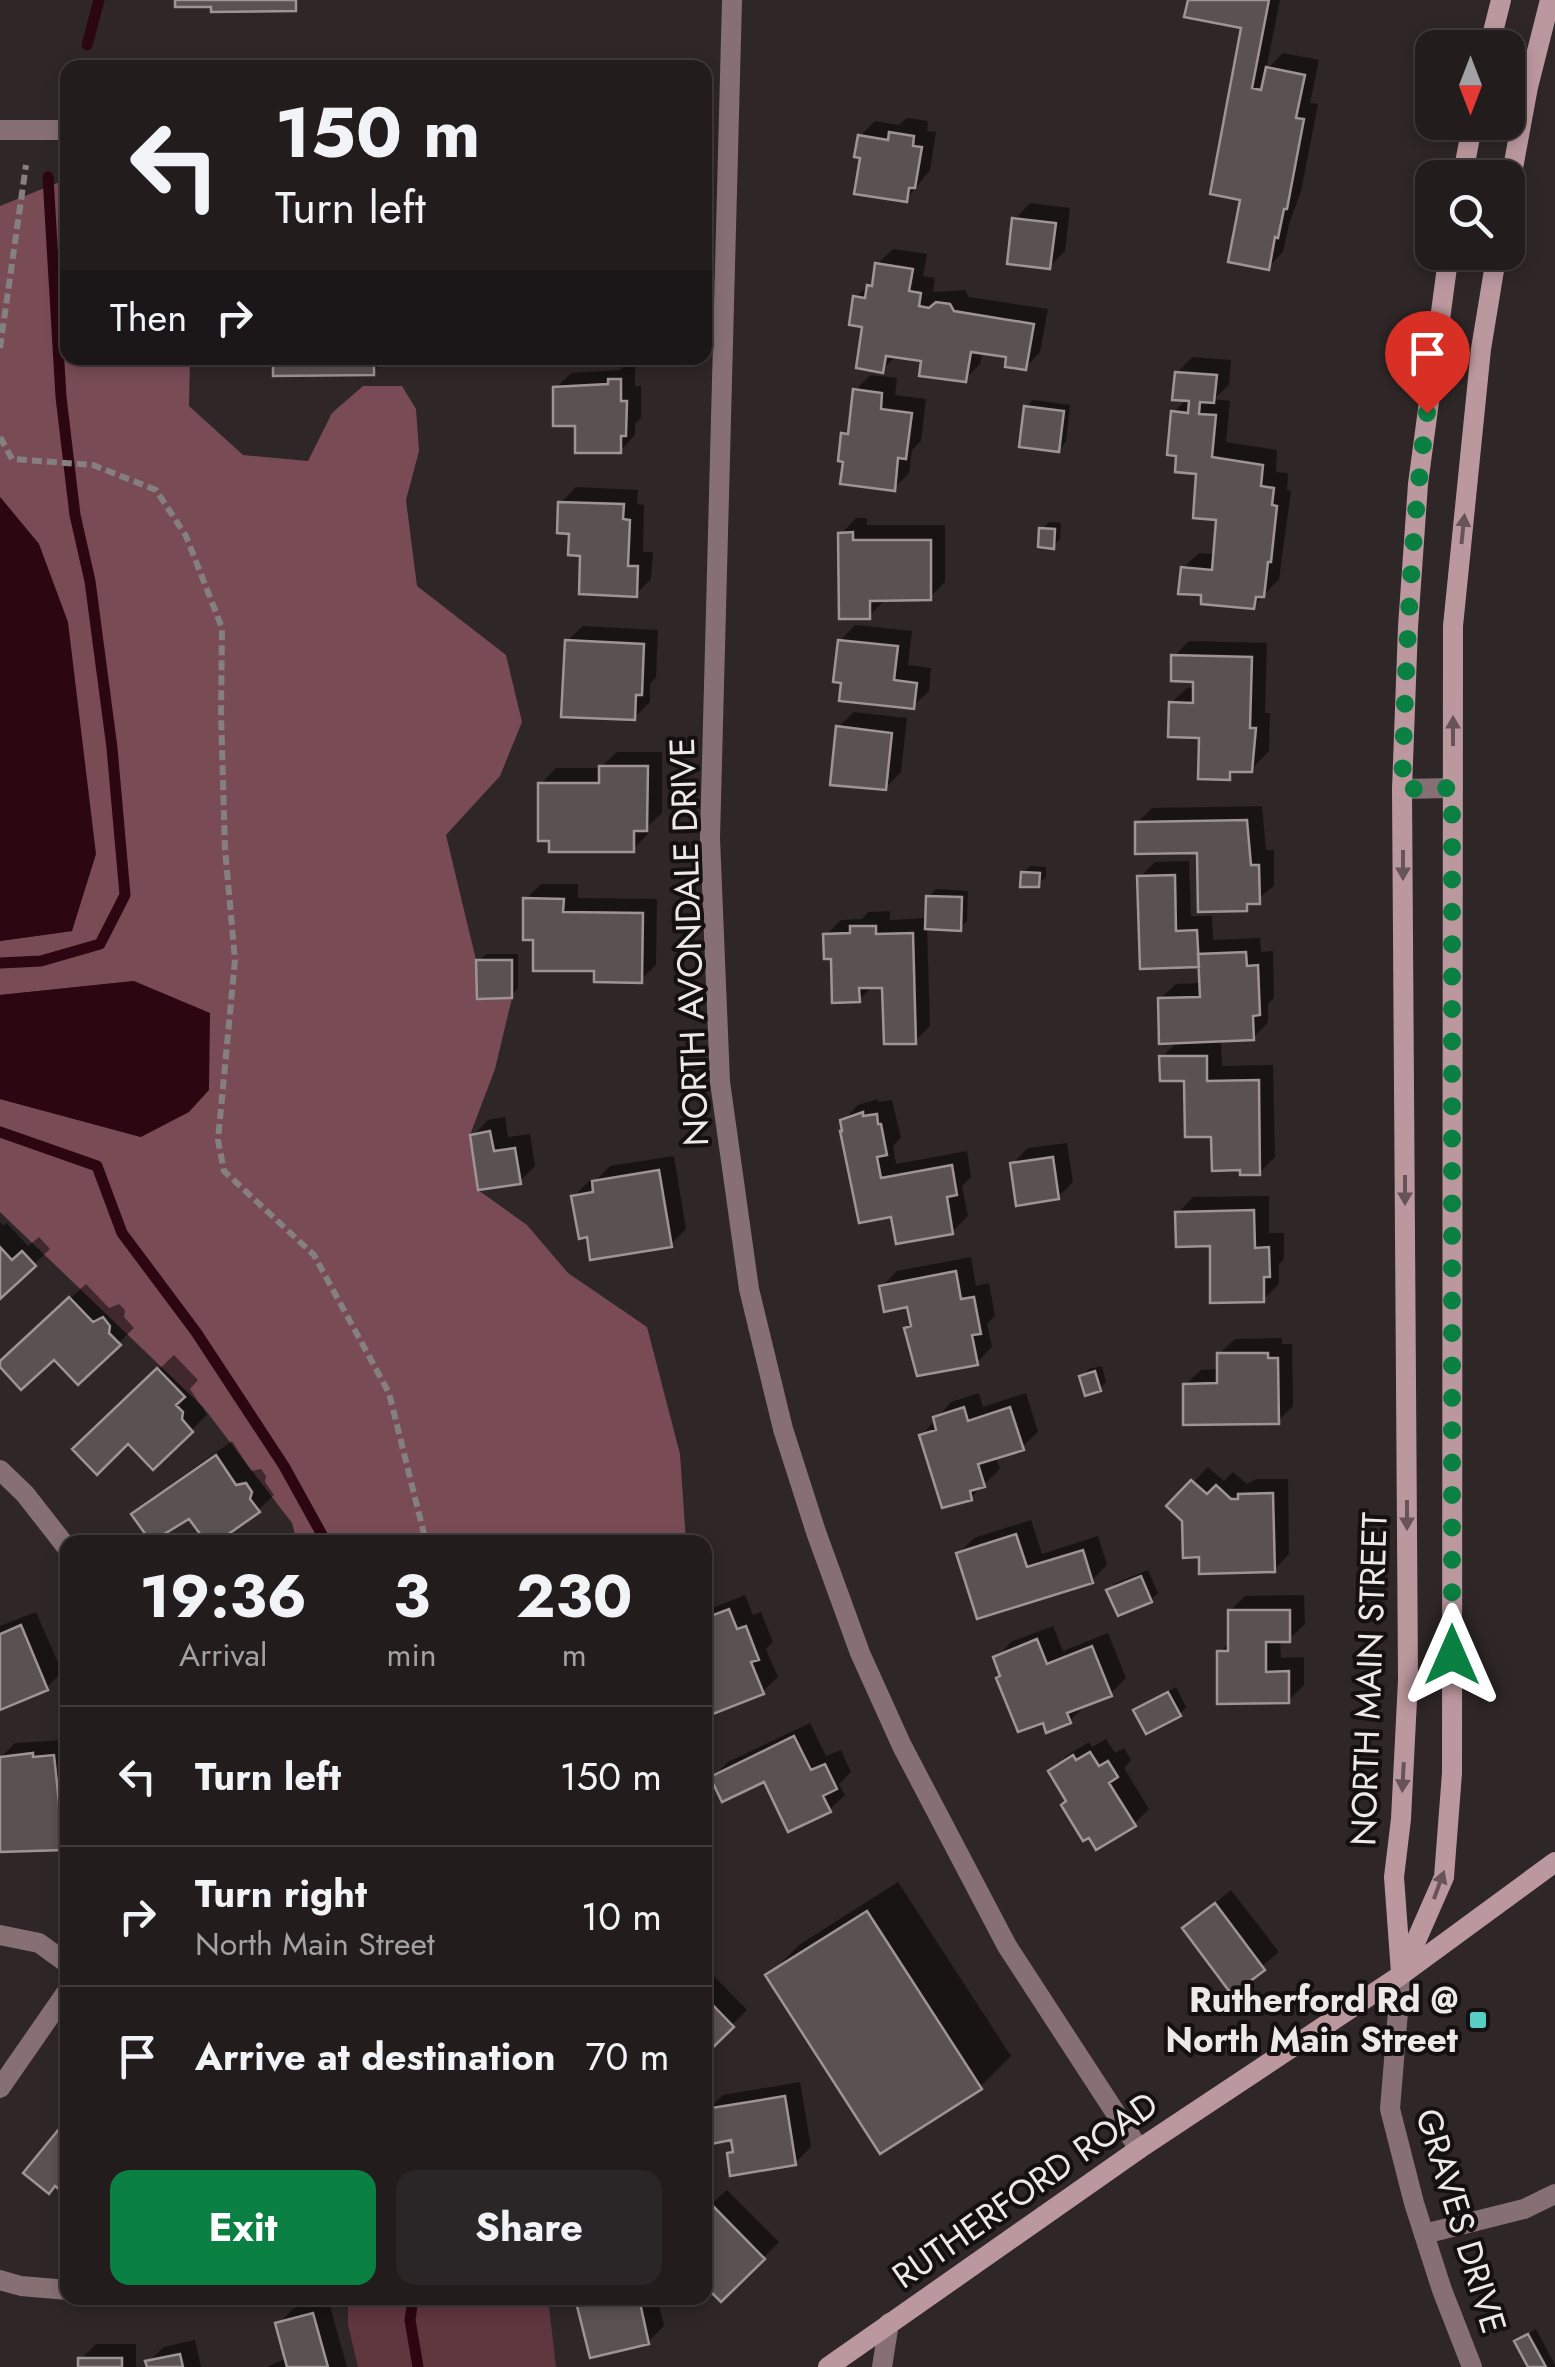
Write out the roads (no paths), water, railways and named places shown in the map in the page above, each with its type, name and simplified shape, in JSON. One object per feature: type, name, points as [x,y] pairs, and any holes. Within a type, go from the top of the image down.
[{"type":"street","name":"NORTH AVONDALE DRIVE","points":[[732,0],[710,838],[720,1082],[749,1288],[783,1429],[860,1654],[1007,1946],[1139,2149]]},
{"type":"street","points":[[1494,30],[1501,0]]},
{"type":"street","points":[[1514,160],[1550,0]]},
{"type":"street","points":[[0,130],[60,130]]},
{"type":"street","points":[[712,131],[729,131]]},
{"type":"street","name":"NORTH MAIN STREET","points":[[1401,1975],[1394,1877],[1408,1680],[1402,789],[1418,484],[1447,270]]},
{"type":"street","points":[[1401,1975],[1444,1876],[1452,1773],[1452,626],[1481,348],[1495,270]]},
{"type":"street","points":[[1402,789],[1452,788]]},
{"type":"street","points":[[0,1470],[25,1494],[60,1539]]},
{"type":"street","name":"RUTHERFORD ROAD","points":[[828,2367],[1139,2149],[1401,1975],[1555,1862]]},
{"type":"street","points":[[0,1935],[39,1943],[60,1958]]},
{"type":"street","name":"GRAVES DRIVE","points":[[1401,1975],[1390,2109],[1424,2234],[1472,2367]]},
{"type":"street","points":[[0,2088],[60,2002]]},
{"type":"street","points":[[1424,2234],[1524,2209],[1555,2194]]},
{"type":"street","points":[[0,2280],[60,2289]]},
{"type":"street","points":[[882,2367],[889,2323]]},
{"type":"waterway","points":[[87,45],[99,0]]},
{"type":"waterway","points":[[0,963],[41,961],[100,944],[125,895],[112,748],[90,581],[75,515],[61,397],[48,177]]},
{"type":"waterway","points":[[0,1132],[97,1166],[122,1233],[196,1332],[284,1466],[322,1535]]},
{"type":"waterway","points":[[412,2305],[410,2320],[418,2367]]},
{"type":"place","name":"Rutherford Rd @ North Main Street","points":[[1478,2020]]}]
